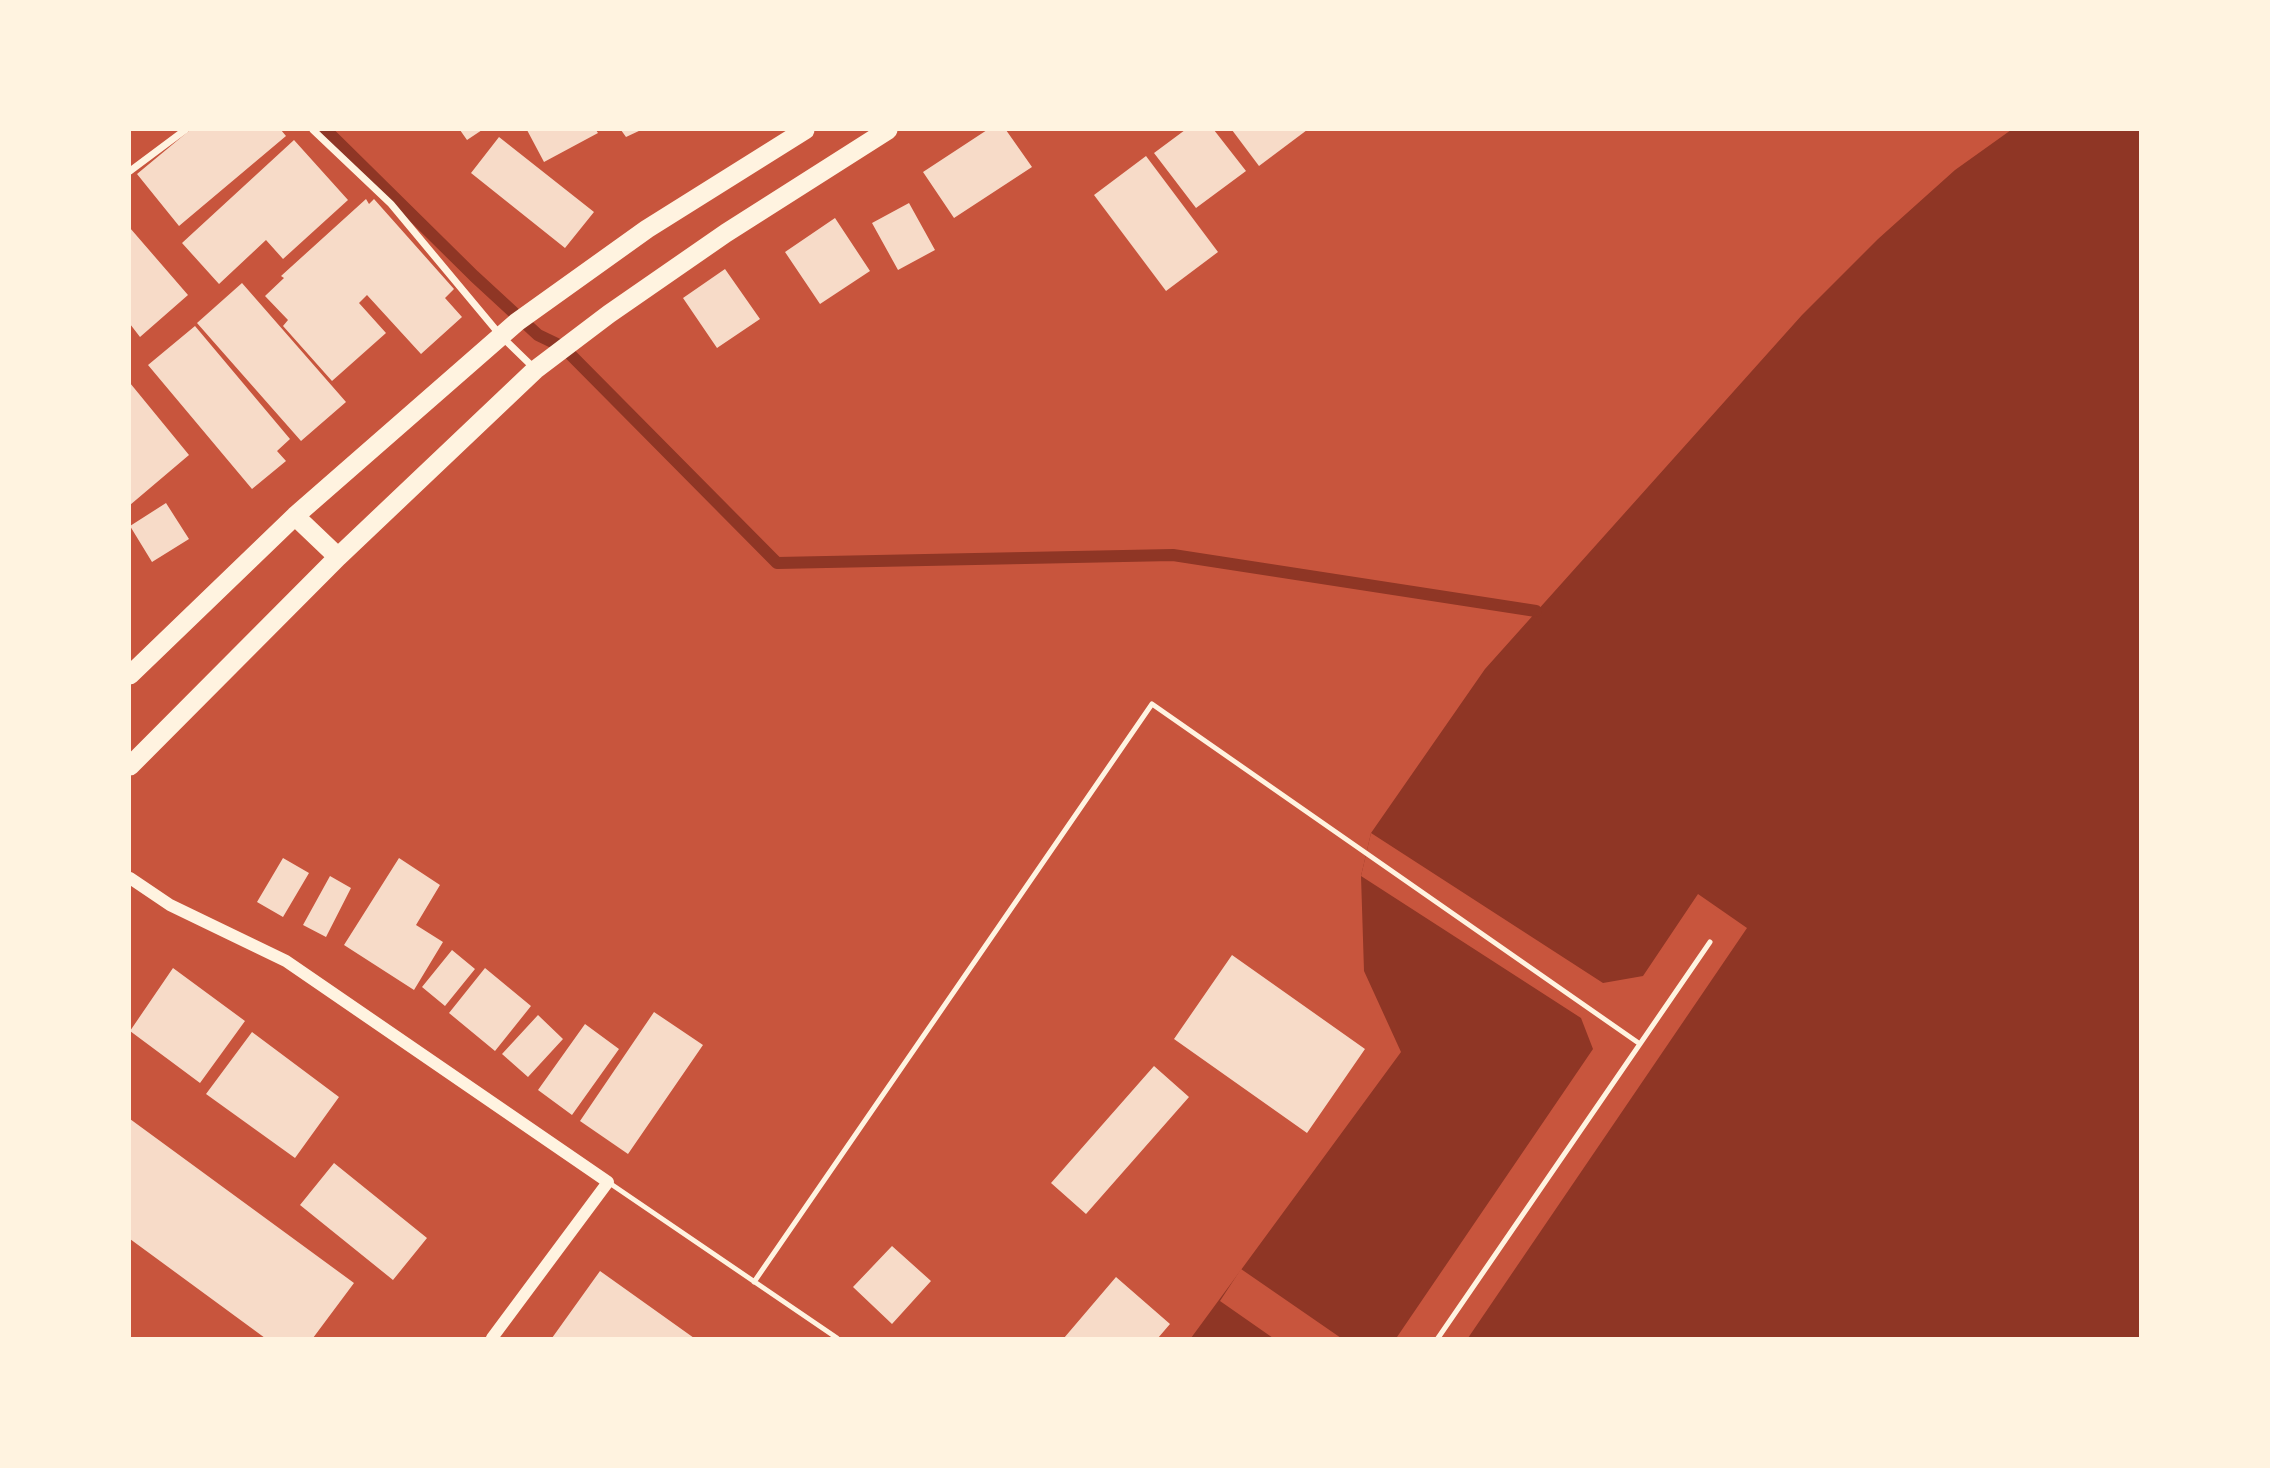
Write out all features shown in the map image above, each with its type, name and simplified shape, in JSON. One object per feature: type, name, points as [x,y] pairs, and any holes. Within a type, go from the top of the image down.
[{"type":"highway","points":[[130,675],[295,516],[517,322],[578,276],[677,209],[805,130]]},
{"type":"highway","points":[[130,766],[338,557],[541,365],[726,233],[888,130]]},
{"type":"highway","points":[[295,516],[338,557]]},
{"type":"street","points":[[130,172],[185,130]]},
{"type":"street","points":[[313,130],[391,204],[501,336],[541,365]]},
{"type":"street","points":[[130,878],[170,905],[286,961],[608,1182],[492,1339]]},
{"type":"lane","points":[[754,1282],[1152,704],[1640,1044]]},
{"type":"lane","points":[[1438,1339],[1710,942]]},
{"type":"lane","points":[[608,1182],[837,1339]]},
{"type":"shaded area","points":[[2011,130],[2140,130],[2140,1338],[1191,1338],[1401,1052],[1364,971],[1361,876],[1371,833],[1485,669],[1802,315],[1878,239],[1955,170]]},
{"type":"pier","points":[[1371,833],[1603,983],[1643,976],[1698,894],[1747,928],[1468,1338],[1393,1338],[1397,1337],[1593,1049],[1581,1018],[1361,876]]},
{"type":"pier","points":[[1241,1269],[1341,1338],[1273,1338],[1220,1301]]},
{"type":"building","points":[[190,130],[281,130],[286,136],[179,226],[137,174]]},
{"type":"building","points":[[460,130],[482,130],[467,140]]},
{"type":"building","points":[[527,130],[596,130],[598,133],[544,162]]},
{"type":"building","points":[[621,130],[641,130],[626,137]]},
{"type":"building","points":[[987,130],[1006,130],[1032,167],[954,218],[923,172]]},
{"type":"building","points":[[1185,130],[1214,130],[1246,171],[1196,208],[1154,153]]},
{"type":"building","points":[[1232,130],[1307,130],[1259,166]]},
{"type":"building","points":[[499,137],[594,212],[565,248],[471,173]]},
{"type":"building","points":[[294,140],[348,200],[283,259],[266,240],[219,284],[182,243]]},
{"type":"building","points":[[1146,156],[1218,252],[1166,291],[1094,195]]},
{"type":"building","points":[[366,199],[369,204],[374,199],[454,289],[445,298],[462,317],[421,354],[367,295],[359,303],[386,333],[332,381],[283,326],[288,320],[265,296],[284,278],[281,276]]},
{"type":"building","points":[[909,203],[935,250],[898,270],[872,223]]},
{"type":"building","points":[[835,218],[870,271],[820,304],[785,252]]},
{"type":"building","points":[[130,228],[188,295],[140,337],[130,324]]},
{"type":"building","points":[[725,269],[760,319],[717,348],[683,298]]},
{"type":"building","points":[[242,283],[346,402],[301,441],[197,323]]},
{"type":"building","points":[[195,326],[290,439],[277,451],[286,461],[252,489],[148,365]]},
{"type":"building","points":[[130,383],[189,455],[130,505]]},
{"type":"building","points":[[166,503],[189,539],[152,562],[130,526]]},
{"type":"building","points":[[283,858],[309,873],[283,917],[257,902]]},
{"type":"building","points":[[399,858],[440,885],[416,925],[443,942],[414,990],[344,945]]},
{"type":"building","points":[[330,876],[351,888],[326,937],[303,925]]},
{"type":"building","points":[[452,950],[475,969],[445,1006],[422,987]]},
{"type":"building","points":[[1232,955],[1365,1049],[1307,1133],[1174,1039]]},
{"type":"building","points":[[173,968],[245,1021],[200,1083],[130,1031]]},
{"type":"building","points":[[485,968],[531,1006],[495,1051],[449,1013]]},
{"type":"building","points":[[654,1012],[703,1045],[628,1154],[580,1121]]},
{"type":"building","points":[[538,1015],[563,1039],[528,1077],[502,1054]]},
{"type":"building","points":[[585,1024],[619,1049],[572,1115],[538,1090]]},
{"type":"building","points":[[252,1032],[339,1097],[295,1158],[206,1094]]},
{"type":"building","points":[[1154,1066],[1189,1097],[1086,1214],[1051,1183]]},
{"type":"building","points":[[130,1119],[354,1283],[313,1338],[265,1338],[130,1239]]},
{"type":"building","points":[[334,1163],[427,1238],[393,1280],[300,1205]]},
{"type":"building","points":[[892,1246],[931,1281],[892,1324],[853,1287]]},
{"type":"building","points":[[600,1271],[694,1338],[552,1338]]},
{"type":"building","points":[[1116,1277],[1170,1324],[1158,1338],[1064,1338]]},
{"type":"waterway","points":[[326,130],[538,335],[563,347],[777,563],[1173,555],[1536,611]]}]
